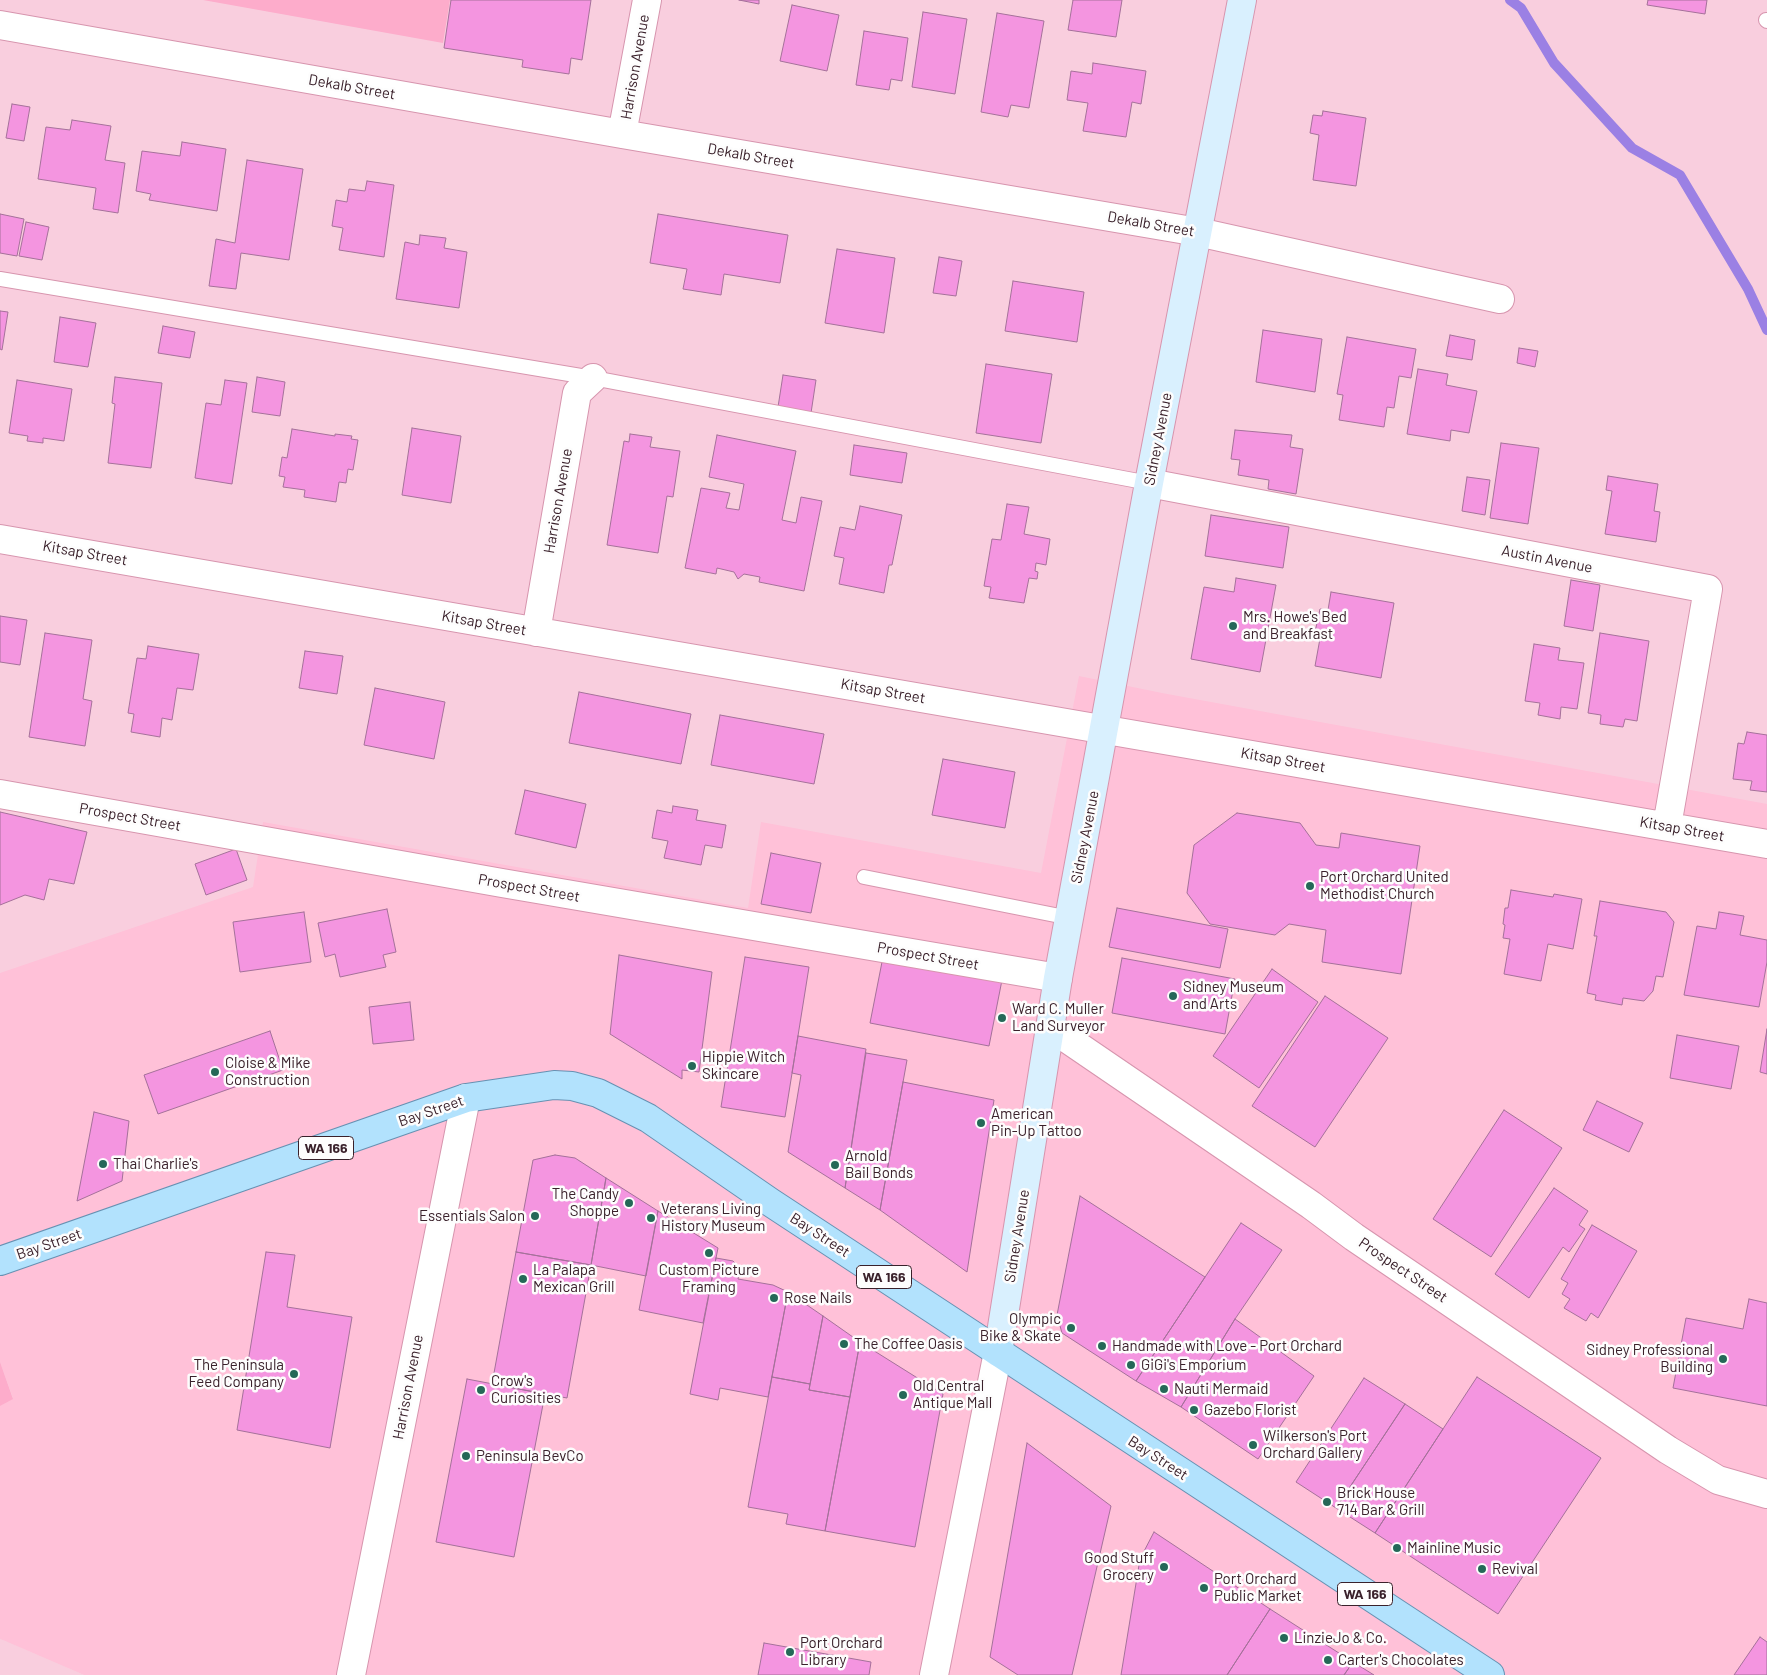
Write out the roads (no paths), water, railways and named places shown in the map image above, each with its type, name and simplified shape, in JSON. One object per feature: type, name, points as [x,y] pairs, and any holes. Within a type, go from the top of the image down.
[{"type":"main road","name":"Sidney Avenue","points":[[998,1352],[1058,978],[1149,483],[1242,0]]},
{"type":"main road","name":"Bay Street","points":[[0,1261],[466,1098],[554,1085],[572,1086],[598,1092],[648,1118],[770,1202],[1490,1675]]},
{"type":"street","name":"Harrison Avenue","points":[[622,134],[647,0]]},
{"type":"street","name":"Dekalb Street","points":[[0,25],[622,134],[1198,232],[1500,299]]},
{"type":"street","name":"Harrison Avenue","points":[[536,632],[577,393],[593,378]]},
{"type":"street","name":"Austin Avenue","points":[[1149,483],[1708,589],[1667,826]]},
{"type":"street","name":"Kitsap Street","points":[[0,539],[1767,844]]},
{"type":"street","name":"Prospect Street","points":[[0,794],[502,883],[1058,978]]},
{"type":"street","name":"Prospect Street","points":[[1050,1027],[1295,1194],[1354,1237],[1668,1450],[1718,1480],[1767,1494]]},
{"type":"street","name":"Harrison Avenue","points":[[351,1675],[466,1098]]},
{"type":"street","name":"Sidney Avenue","points":[[934,1675],[998,1352]]},
{"type":"lane","points":[[0,279],[593,378],[1149,483]]},
{"type":"lane","points":[[864,877],[1070,918]]},
{"type":"waterway","points":[[1510,0],[1521,8],[1554,63],[1632,148],[1680,175],[1748,289],[1767,330]]},
{"type":"place","name":"Mrs. Howe's Bed and Breakfast","points":[[1233,626]]},
{"type":"place","name":"Port Orchard United Methodist Church","points":[[1310,886]]},
{"type":"place","name":"Sidney Museum and Arts","points":[[1173,996]]},
{"type":"place","name":"Ward C. Muller Land Surveyor","points":[[1002,1018]]},
{"type":"place","name":"Hippie Witch Skincare","points":[[692,1066]]},
{"type":"place","name":"Cloise & Mike Construction","points":[[215,1072]]},
{"type":"place","name":"American Pin-Up Tattoo","points":[[981,1123]]},
{"type":"place","name":"Thai Charlie's","points":[[103,1164]]},
{"type":"place","name":"Arnold Bail Bonds","points":[[835,1165]]},
{"type":"place","name":"The Candy Shoppe","points":[[629,1203]]},
{"type":"place","name":"Essentials Salon","points":[[535,1216]]},
{"type":"place","name":"Veterans Living History Museum","points":[[651,1218]]},
{"type":"place","name":"Custom Picture Framing","points":[[709,1253]]},
{"type":"place","name":"La Palapa Mexican Grill","points":[[523,1279]]},
{"type":"place","name":"Rose Nails","points":[[774,1298]]},
{"type":"place","name":"Olympic Bike & Skate","points":[[1071,1328]]},
{"type":"place","name":"The Coffee Oasis","points":[[844,1344]]},
{"type":"place","name":"Handmade with Love - Port Orchard","points":[[1102,1346]]},
{"type":"place","name":"Sidney Professional Building","points":[[1723,1359]]},
{"type":"place","name":"GiGi's Emporium","points":[[1131,1365]]},
{"type":"place","name":"The Peninsula Feed Company","points":[[294,1374]]},
{"type":"place","name":"Nauti Mermaid","points":[[1164,1389]]},
{"type":"place","name":"Crow's Curiosities","points":[[481,1390]]},
{"type":"place","name":"Old Central Antique Mall","points":[[903,1395]]},
{"type":"place","name":"Gazebo Florist","points":[[1194,1410]]},
{"type":"place","name":"Wilkerson's Port Orchard Gallery","points":[[1253,1445]]},
{"type":"place","name":"Peninsula BevCo","points":[[466,1456]]},
{"type":"place","name":"Brick House 714 Bar & Grill","points":[[1327,1502]]},
{"type":"place","name":"Mainline Music","points":[[1397,1548]]},
{"type":"place","name":"Good Stuff Grocery","points":[[1164,1567]]},
{"type":"place","name":"Revival","points":[[1482,1569]]},
{"type":"place","name":"Port Orchard Public Market","points":[[1204,1588]]},
{"type":"place","name":"LinzieJo & Co.","points":[[1284,1638]]},
{"type":"place","name":"Port Orchard Library","points":[[790,1652]]},
{"type":"place","name":"Carter's Chocolates","points":[[1328,1660]]}]
